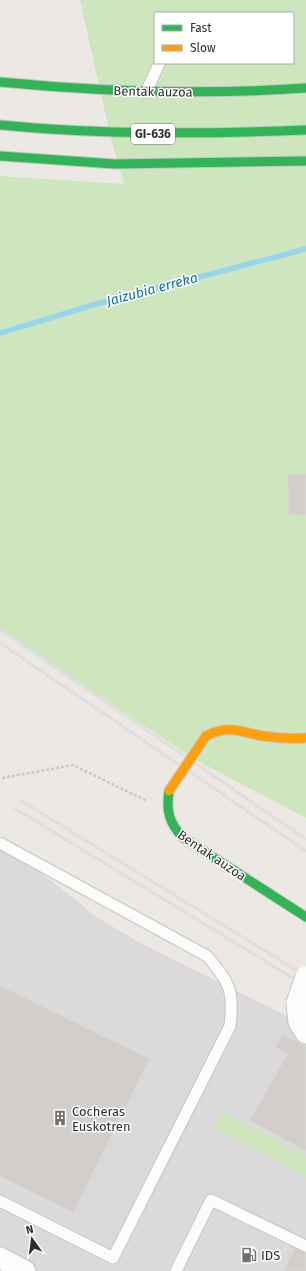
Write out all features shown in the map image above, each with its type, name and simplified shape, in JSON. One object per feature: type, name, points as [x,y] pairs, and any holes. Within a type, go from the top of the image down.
[{"type":"street","name":"Bentak auzoa","points":[[0,82],[57,88],[146,92],[200,93],[306,88]]},
{"type":"street","name":"GI-636","points":[[0,125],[75,132],[131,134],[187,134],[306,130]]},
{"type":"street","points":[[0,156],[75,163],[132,165],[306,161]]},
{"type":"street","points":[[166,809],[169,791],[206,736],[217,729],[233,728],[262,736],[294,739],[306,738]]},
{"type":"street","name":"Bentak auzoa","points":[[166,809],[170,824],[182,837],[306,917]]},
{"type":"street","points":[[306,977],[297,1003],[299,1022],[306,1033]]},
{"type":"street","points":[[0,1258],[25,1271]]},
{"type":"lane","points":[[146,92],[159,64]]},
{"type":"lane","points":[[0,842],[207,956],[230,987],[232,1007],[230,1026],[113,1258],[0,1201]]},
{"type":"lane","points":[[176,1271],[211,1200],[306,1246]]},
{"type":"path","points":[[2,778],[73,765],[166,809]]},
{"type":"shaded area","points":[[0,840],[98,918],[142,944],[299,1022],[306,1033],[306,1271],[0,1271]]},
{"type":"green space","points":[[80,0],[306,0],[306,818],[194,759],[0,630],[0,176],[124,184],[112,143]]},
{"type":"green space","points":[[223,1111],[306,1157],[306,1177],[215,1128]]},
{"type":"building","points":[[306,474],[306,515],[289,515],[288,475]]},
{"type":"building","name":"Cocheras Euskotren","points":[[0,986],[149,1059],[73,1212],[0,1176]]},
{"type":"building","points":[[283,1035],[306,1047],[306,1151],[250,1120],[288,1054],[275,1047]]},
{"type":"building","points":[[295,1248],[306,1253],[306,1271],[284,1271]]},
{"type":"waterway","name":"Jaizubia erreka","points":[[0,333],[93,305],[306,249]]},
{"type":"railway","points":[[0,630],[306,839]]},
{"type":"railway","points":[[0,643],[306,851]]},
{"type":"railway","points":[[20,800],[306,976]]},
{"type":"railway","points":[[14,808],[306,986]]},
{"type":"traffic: fast","points":[[0,82],[76,88],[191,92],[306,88]]},
{"type":"traffic: fast","points":[[0,125],[76,131],[153,133],[306,130]]},
{"type":"traffic: fast","points":[[0,156],[115,164],[306,161]]},
{"type":"traffic: fast","points":[[169,791],[168,810],[171,821],[182,837],[306,917]]},
{"type":"traffic: slow","points":[[206,736],[221,730],[234,730],[263,736],[306,738]]},
{"type":"traffic: slow","points":[[169,791],[206,736]]},
{"type":"place","name":"Cocheras Euskotren","points":[[60,1118]]},
{"type":"place","name":"IDS","points":[[249,1255]]}]
